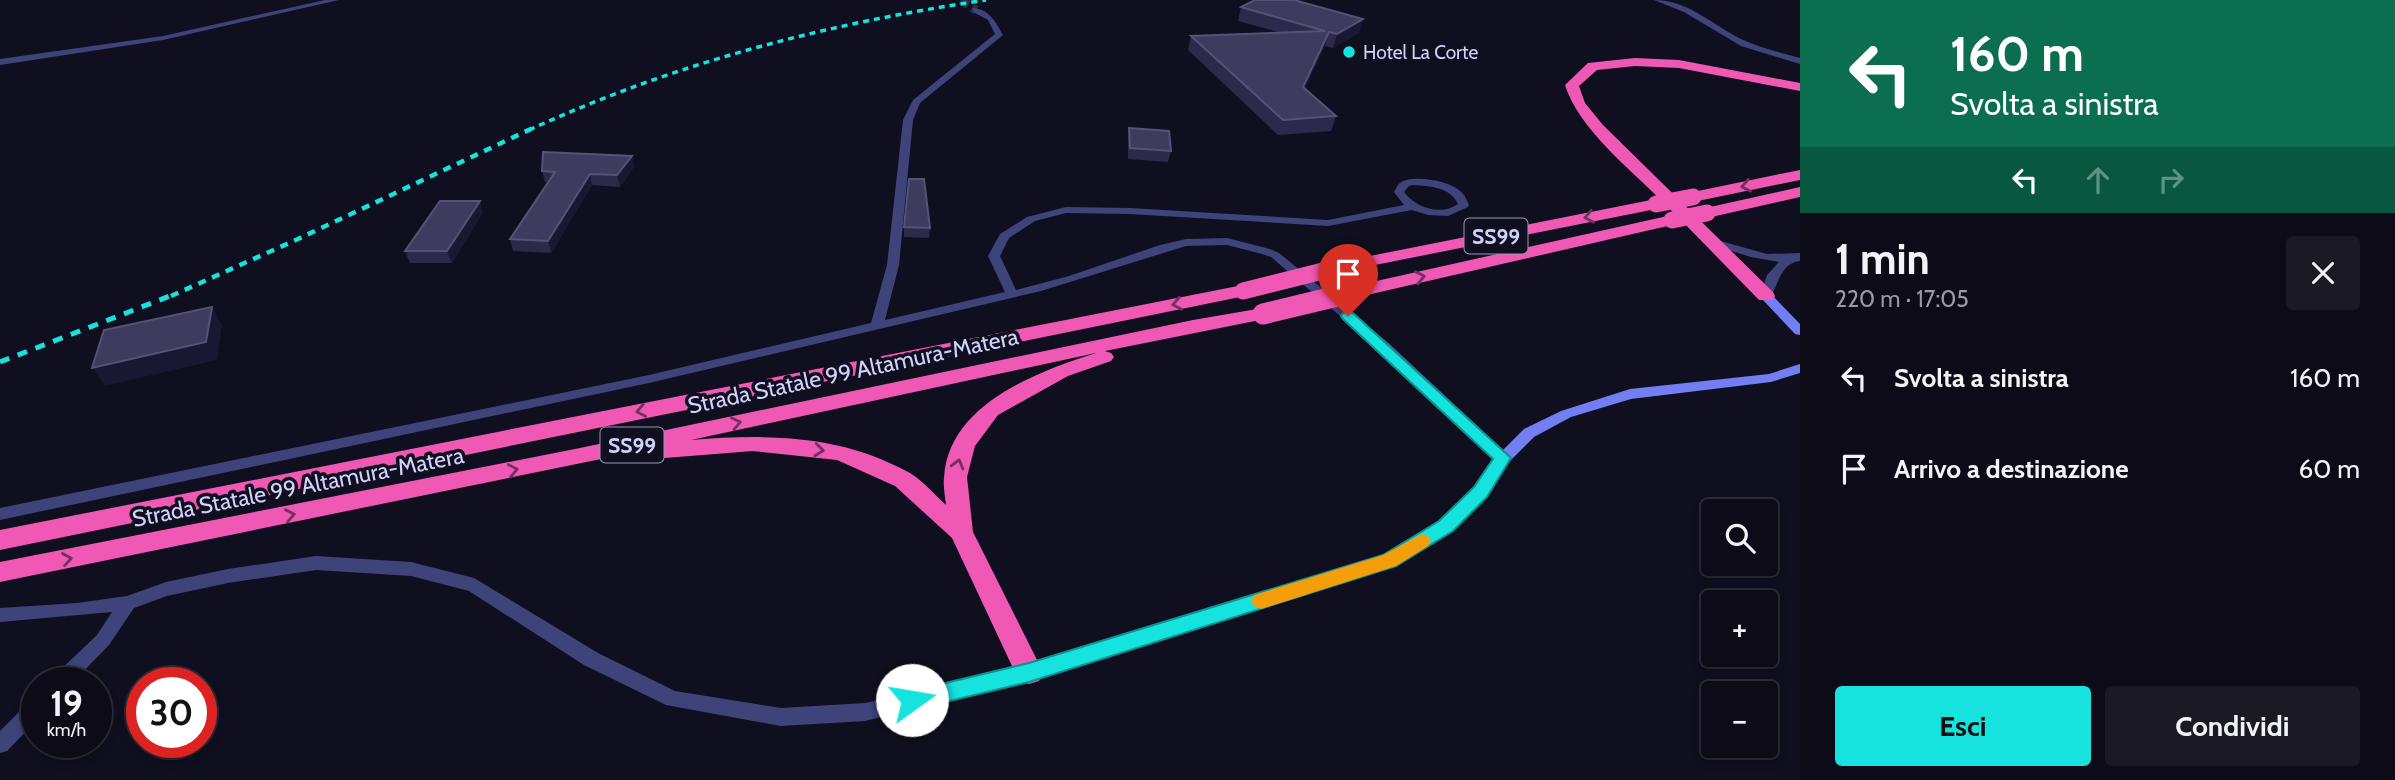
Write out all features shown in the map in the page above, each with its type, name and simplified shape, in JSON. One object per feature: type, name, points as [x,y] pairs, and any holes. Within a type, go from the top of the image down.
[{"type":"highway","points":[[1766,296],[1598,128],[1578,104],[1572,85],[1593,66],[1634,62],[1679,64],[1800,87]]},
{"type":"highway","points":[[1741,75],[1800,97]]},
{"type":"highway","name":"SS99","points":[[0,540],[1243,291],[1335,268],[1800,175]]},
{"type":"highway","name":"Strada Statale 99 Altamura-Matera","points":[[0,572],[580,456],[1264,313],[1800,192]]},
{"type":"highway","points":[[1029,672],[961,532],[955,477],[964,444],[990,410],[1061,371],[1194,326]]},
{"type":"highway","points":[[580,456],[752,443],[841,452],[904,480],[961,532]]},
{"type":"street","points":[[0,62],[163,38],[335,0]]},
{"type":"street","points":[[1658,0],[1687,10],[1744,44],[1800,61]]},
{"type":"street","points":[[877,324],[893,265],[908,120],[916,102],[999,35],[991,19],[976,9]]},
{"type":"street","points":[[1012,294],[994,256],[1004,236],[1031,219],[1066,210],[1130,211],[1328,223],[1414,206],[1445,213],[1460,209],[1463,200],[1444,186],[1413,182],[1405,184],[1399,191],[1405,202],[1414,206]]},
{"type":"street","points":[[0,514],[635,382],[877,324],[1052,286],[1159,249],[1196,241],[1227,242],[1258,248],[1275,255],[1385,347],[1503,458]]},
{"type":"street","points":[[1710,241],[1751,253],[1794,259]]},
{"type":"street","points":[[1794,259],[1773,275],[1766,296],[1800,331]]},
{"type":"street","points":[[0,615],[128,603],[166,589],[203,581],[316,563],[411,569],[474,585],[591,659],[673,699],[781,717],[865,712],[1029,672],[1389,561],[1446,526],[1480,492],[1503,458],[1529,433],[1554,420],[1630,394],[1771,378],[1800,368]]},
{"type":"street","points":[[76,667],[103,640],[128,603]]},
{"type":"street","points":[[0,744],[21,723]]},
{"type":"building","points":[[1255,0],[1294,0],[1363,19],[1337,34],[1329,32],[1303,87],[1336,116],[1283,120],[1191,36],[1325,31],[1241,7]]},
{"type":"building","points":[[1129,128],[1169,131],[1171,151],[1130,148]]},
{"type":"building","points":[[543,152],[632,156],[617,175],[590,174],[548,241],[510,239],[555,172],[542,171]]},
{"type":"building","points":[[909,179],[924,179],[930,228],[904,227]]},
{"type":"building","points":[[440,201],[480,201],[447,251],[405,251]]},
{"type":"building","points":[[212,307],[206,342],[92,368],[104,330]]},
{"type":"tunnel","points":[[961,0],[976,10]]},
{"type":"railway","points":[[529,130],[641,84],[753,48],[868,21],[986,0]]},
{"type":"railway","points":[[171,296],[533,128]]},
{"type":"railway","points":[[0,362],[175,294]]},
{"type":"slow traffic","points":[[1261,601],[1389,561],[1422,541]]},
{"type":"place","name":"Hotel La Corte","points":[[1349,52]]},
{"type":"route","points":[[912,700],[1029,672],[1389,561],[1446,526],[1480,492],[1503,458],[1385,347],[1348,316]]}]
